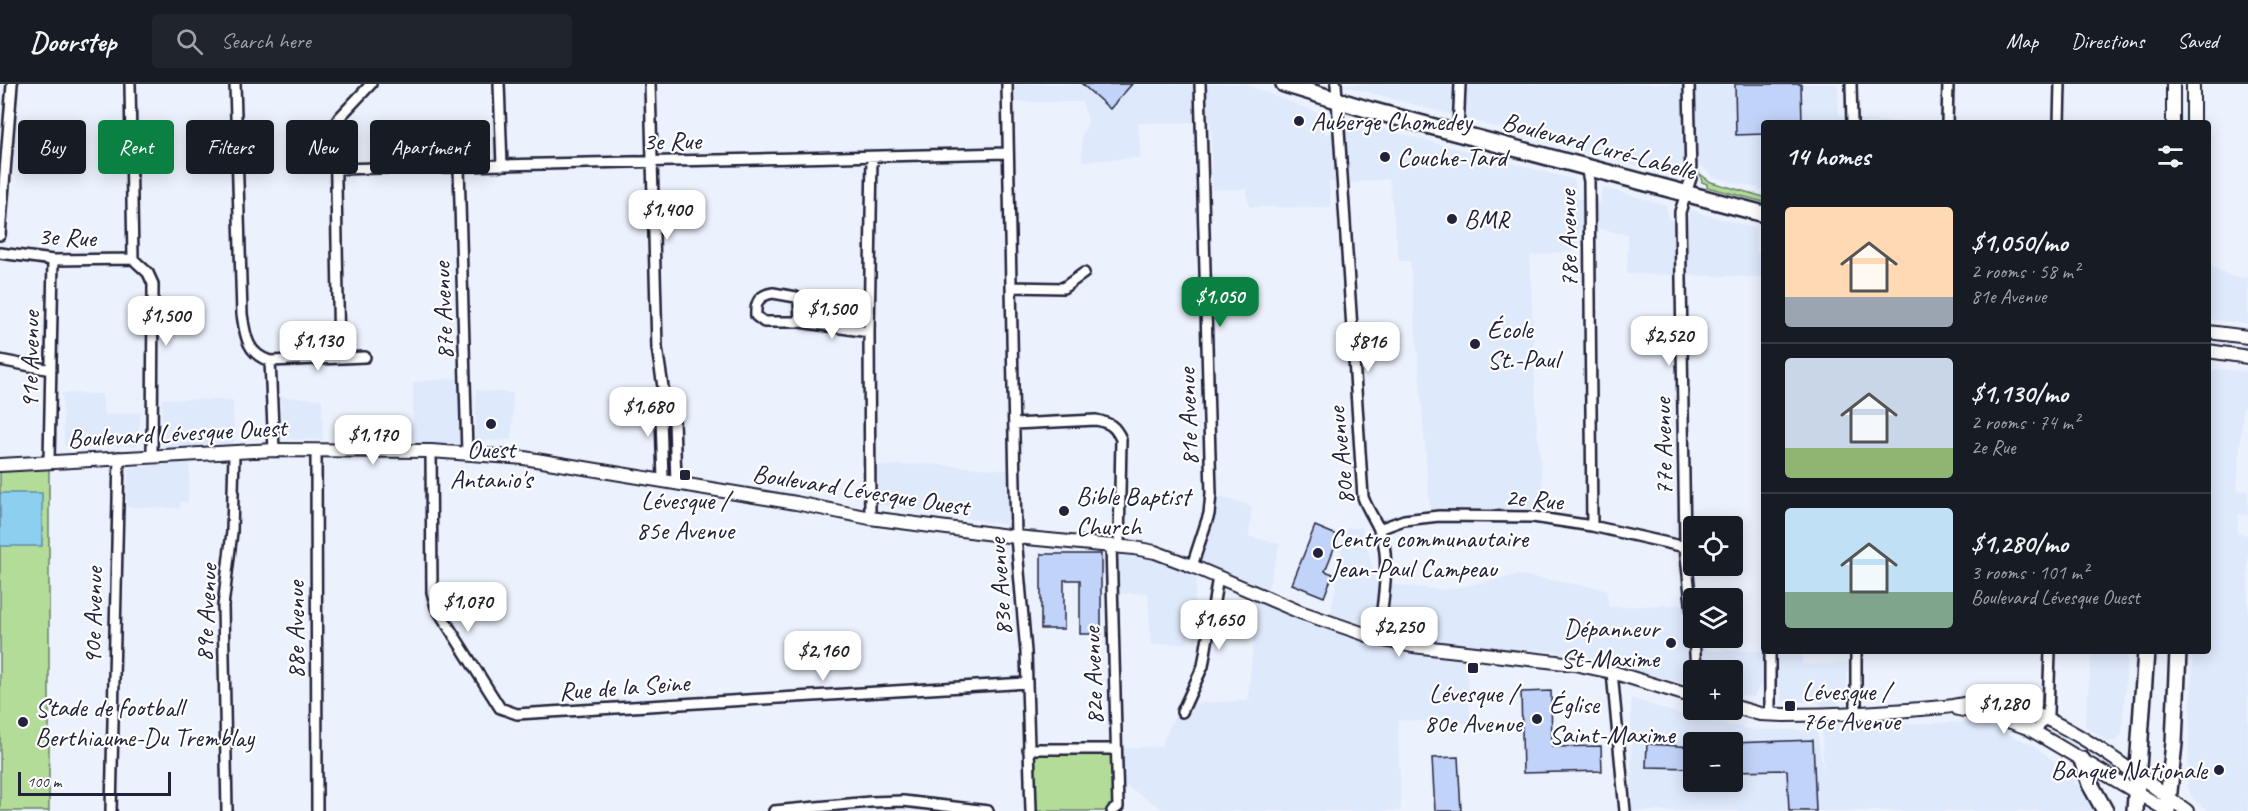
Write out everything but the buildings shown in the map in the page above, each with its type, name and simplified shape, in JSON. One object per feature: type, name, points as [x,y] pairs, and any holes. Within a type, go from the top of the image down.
[{"type":"main road","name":"Boulevard Curé-Labelle","points":[[1284,84],[1336,101],[1761,213]]},
{"type":"main road","points":[[2135,811],[2146,654]]},
{"type":"main road","points":[[2168,808],[2178,654]]},
{"type":"main road","points":[[2082,760],[2090,784],[2105,811]]},
{"type":"street","points":[[0,235],[12,84]]},
{"type":"street","points":[[130,84],[133,259],[148,273],[153,284],[152,455]]},
{"type":"street","points":[[235,84],[242,314],[251,350],[259,357],[270,361],[365,357]]},
{"type":"street","points":[[338,120],[371,84]]},
{"type":"street","points":[[499,84],[502,166]]},
{"type":"street","points":[[650,84],[657,348],[665,400],[674,420],[676,483]]},
{"type":"street","name":"83e Avenue","points":[[1007,84],[1016,537],[1027,683],[1031,811]]},
{"type":"street","name":"81e Avenue","points":[[1192,566],[1209,514],[1211,495],[1200,84]]},
{"type":"street","name":"80e Avenue","points":[[1336,84],[1363,497],[1368,513],[1379,529],[1386,554],[1379,639]]},
{"type":"street","points":[[1458,133],[1460,84]]},
{"type":"street","name":"77e Avenue","points":[[1685,516],[1680,212],[1691,178],[1689,84]]},
{"type":"street","points":[[1851,84],[1852,120]]},
{"type":"street","points":[[1947,120],[1948,84]]},
{"type":"street","points":[[2059,120],[2060,84]]},
{"type":"street","points":[[2173,84],[2173,120]]},
{"type":"street","points":[[2193,84],[2193,120]]},
{"type":"street","name":"3e Rue","points":[[490,166],[1008,153]]},
{"type":"street","points":[[870,518],[869,332],[872,157]]},
{"type":"street","name":"78e Avenue","points":[[1586,167],[1592,526]]},
{"type":"street","points":[[336,174],[339,358]]},
{"type":"street","name":"87e Avenue","points":[[459,174],[467,453]]},
{"type":"street","name":"3e Rue","points":[[0,252],[53,260],[133,259]]},
{"type":"street","name":"91e Avenue","points":[[49,461],[53,260]]},
{"type":"street","points":[[1011,287],[1063,288],[1084,273]]},
{"type":"street","points":[[800,322],[799,301],[796,297],[773,293],[764,294],[758,301],[756,316],[764,322],[800,322],[869,332]]},
{"type":"street","points":[[2211,332],[2248,337]]},
{"type":"street","points":[[2211,351],[2248,357]]},
{"type":"street","points":[[0,360],[51,370]]},
{"type":"street","points":[[270,361],[274,450]]},
{"type":"street","points":[[663,480],[661,416],[665,400]]},
{"type":"street","name":"82e Avenue","points":[[1014,424],[1096,420],[1108,422],[1116,428],[1121,439],[1115,545],[1115,809]]},
{"type":"street","name":"Boulevard Lévesque Ouest","points":[[0,465],[152,455],[234,454],[274,450],[431,451],[524,458],[663,480],[870,518],[1016,537],[1115,545],[1155,552],[1318,618],[1379,639],[1413,646],[1574,664],[1612,672],[1683,695]]},
{"type":"street","name":"88e Avenue","points":[[316,450],[317,811]]},
{"type":"street","name":"Rue de la Seine","points":[[431,451],[432,592],[436,608],[500,708],[518,714],[1027,683]]},
{"type":"street","name":"89e Avenue","points":[[227,811],[223,606],[232,532],[234,454]]},
{"type":"street","name":"90e Avenue","points":[[111,811],[119,457]]},
{"type":"street","name":"2e Rue","points":[[1379,529],[1404,520],[1439,516],[1533,517],[1592,526],[1683,547]]},
{"type":"street","points":[[1182,712],[1203,666],[1218,578]]},
{"type":"street","points":[[1770,654],[1770,715]]},
{"type":"street","points":[[1856,654],[1856,712]]},
{"type":"street","points":[[2035,732],[2046,719],[2049,705],[2050,654]]},
{"type":"street","points":[[1612,672],[1625,811]]},
{"type":"street","points":[[1743,709],[1770,715],[1945,707],[1989,701],[2020,708],[2046,719],[2137,774],[2168,808]]},
{"type":"street","points":[[1945,707],[1991,715],[2035,732],[2136,792],[2168,808],[2187,811]]},
{"type":"street","points":[[1028,749],[1116,749]]},
{"type":"street","points":[[774,811],[903,801],[988,811]]},
{"type":"shaded area","points":[[1015,84],[1245,84],[1323,115],[1325,134],[1350,129],[1353,121],[1575,180],[1576,198],[1600,203],[1602,187],[1666,205],[1669,220],[1689,222],[1690,210],[1755,228],[1756,253],[1761,254],[1761,277],[1627,274],[1628,235],[1599,229],[1578,229],[1577,250],[1530,256],[1537,427],[1545,508],[1430,509],[1410,261],[1399,261],[1389,179],[1353,183],[1329,182],[1331,208],[1249,207],[1246,189],[1212,190],[1211,122],[1138,123],[1141,158],[1082,161],[1082,135],[1088,122],[1082,102],[1016,102]]},
{"type":"shaded area","points":[[1338,84],[1838,84],[1839,115],[1863,120],[1761,120],[1761,189],[1713,177],[1702,166],[1680,163],[1675,176]]},
{"type":"shaded area","points":[[2211,266],[2233,277],[2248,278],[2248,324],[2211,319]]},
{"type":"shaded area","points":[[2216,369],[2248,371],[2248,408],[2243,408],[2237,490],[2248,491],[2248,515],[2239,514],[2237,533],[2248,535],[2248,811],[2208,811],[2193,799],[2187,786],[2193,654],[2211,654],[2211,375]]},
{"type":"shaded area","points":[[467,377],[467,453],[413,452],[413,382]]},
{"type":"shaded area","points":[[476,390],[513,393],[512,440],[476,441]]},
{"type":"shaded area","points":[[62,393],[102,394],[104,415],[141,412],[137,446],[64,446]]},
{"type":"shaded area","points":[[280,397],[322,399],[323,440],[283,439]]},
{"type":"shaded area","points":[[162,399],[233,400],[234,445],[191,446],[188,502],[181,502],[180,508],[126,507],[129,468],[162,465]]},
{"type":"shaded area","points":[[929,464],[1008,470],[1008,525],[876,504],[876,466]]},
{"type":"shaded area","points":[[1211,494],[1252,506],[1249,536],[1280,544],[1268,588],[1193,558]]},
{"type":"shaded area","points":[[1362,527],[1376,583],[1444,590],[1519,575],[1606,589],[1609,607],[1683,604],[1683,648],[1707,648],[1707,651],[1761,651],[1761,654],[1803,654],[1802,664],[1849,663],[1844,700],[1837,702],[1841,726],[1965,722],[1989,726],[2032,744],[2068,772],[2095,811],[1632,811],[1631,698],[1683,715],[1683,720],[1697,720],[1757,730],[1817,730],[1824,776],[1820,702],[1782,701],[1780,687],[1760,685],[1754,697],[1743,695],[1743,660],[1683,660],[1682,683],[1571,653],[1462,644],[1466,663],[1471,724],[1398,720],[1401,811],[1161,811],[1161,808],[1117,780],[1116,749],[1161,746],[1180,704],[1257,700],[1248,699],[1257,598],[1330,617],[1346,528]]},
{"type":"shaded area","points":[[1117,550],[1161,559],[1198,573],[1188,643],[1151,645],[1148,593],[1119,594]]},
{"type":"shaded area","points":[[2092,654],[2128,654],[2122,734],[2117,740],[2108,742],[2085,726]]},
{"type":"green space","points":[[1700,174],[1711,182],[1761,196],[1761,201],[1707,187],[1707,184],[1702,182]]},
{"type":"green space","points":[[49,467],[49,811],[0,811],[0,471]]},
{"type":"green space","points":[[1028,749],[1116,749],[1118,807],[1112,811],[1031,811]]},
{"type":"water","points":[[0,493],[42,493],[42,546],[0,546]]},
{"type":"place","name":"Auberge Chomedey","points":[[1299,121]]},
{"type":"place","name":"Couche-Tard","points":[[1385,157]]},
{"type":"place","name":"BMR","points":[[1452,219]]},
{"type":"place","name":"École St.-Paul","points":[[1475,344]]},
{"type":"place","name":"Ouest Antanio's","points":[[491,424]]},
{"type":"place","name":"Lévesque / 85e Avenue","points":[[685,475]]},
{"type":"place","name":"Bible Baptist Church","points":[[1064,511]]},
{"type":"place","name":"Centre communautaire Jean-Paul Campeau","points":[[1318,553]]},
{"type":"place","name":"Dépanneur St-Maxime","points":[[1671,643]]},
{"type":"place","name":"Lévesque / 80e Avenue","points":[[1473,668]]},
{"type":"place","name":"Lévesque / 76e Avenue","points":[[1790,706]]},
{"type":"place","name":"Église Saint-Maxime","points":[[1537,719]]},
{"type":"place","name":"Stade de football Berthiaume-Du Tremblay","points":[[23,722]]},
{"type":"place","name":"Banque Nationale","points":[[2219,770]]}]
